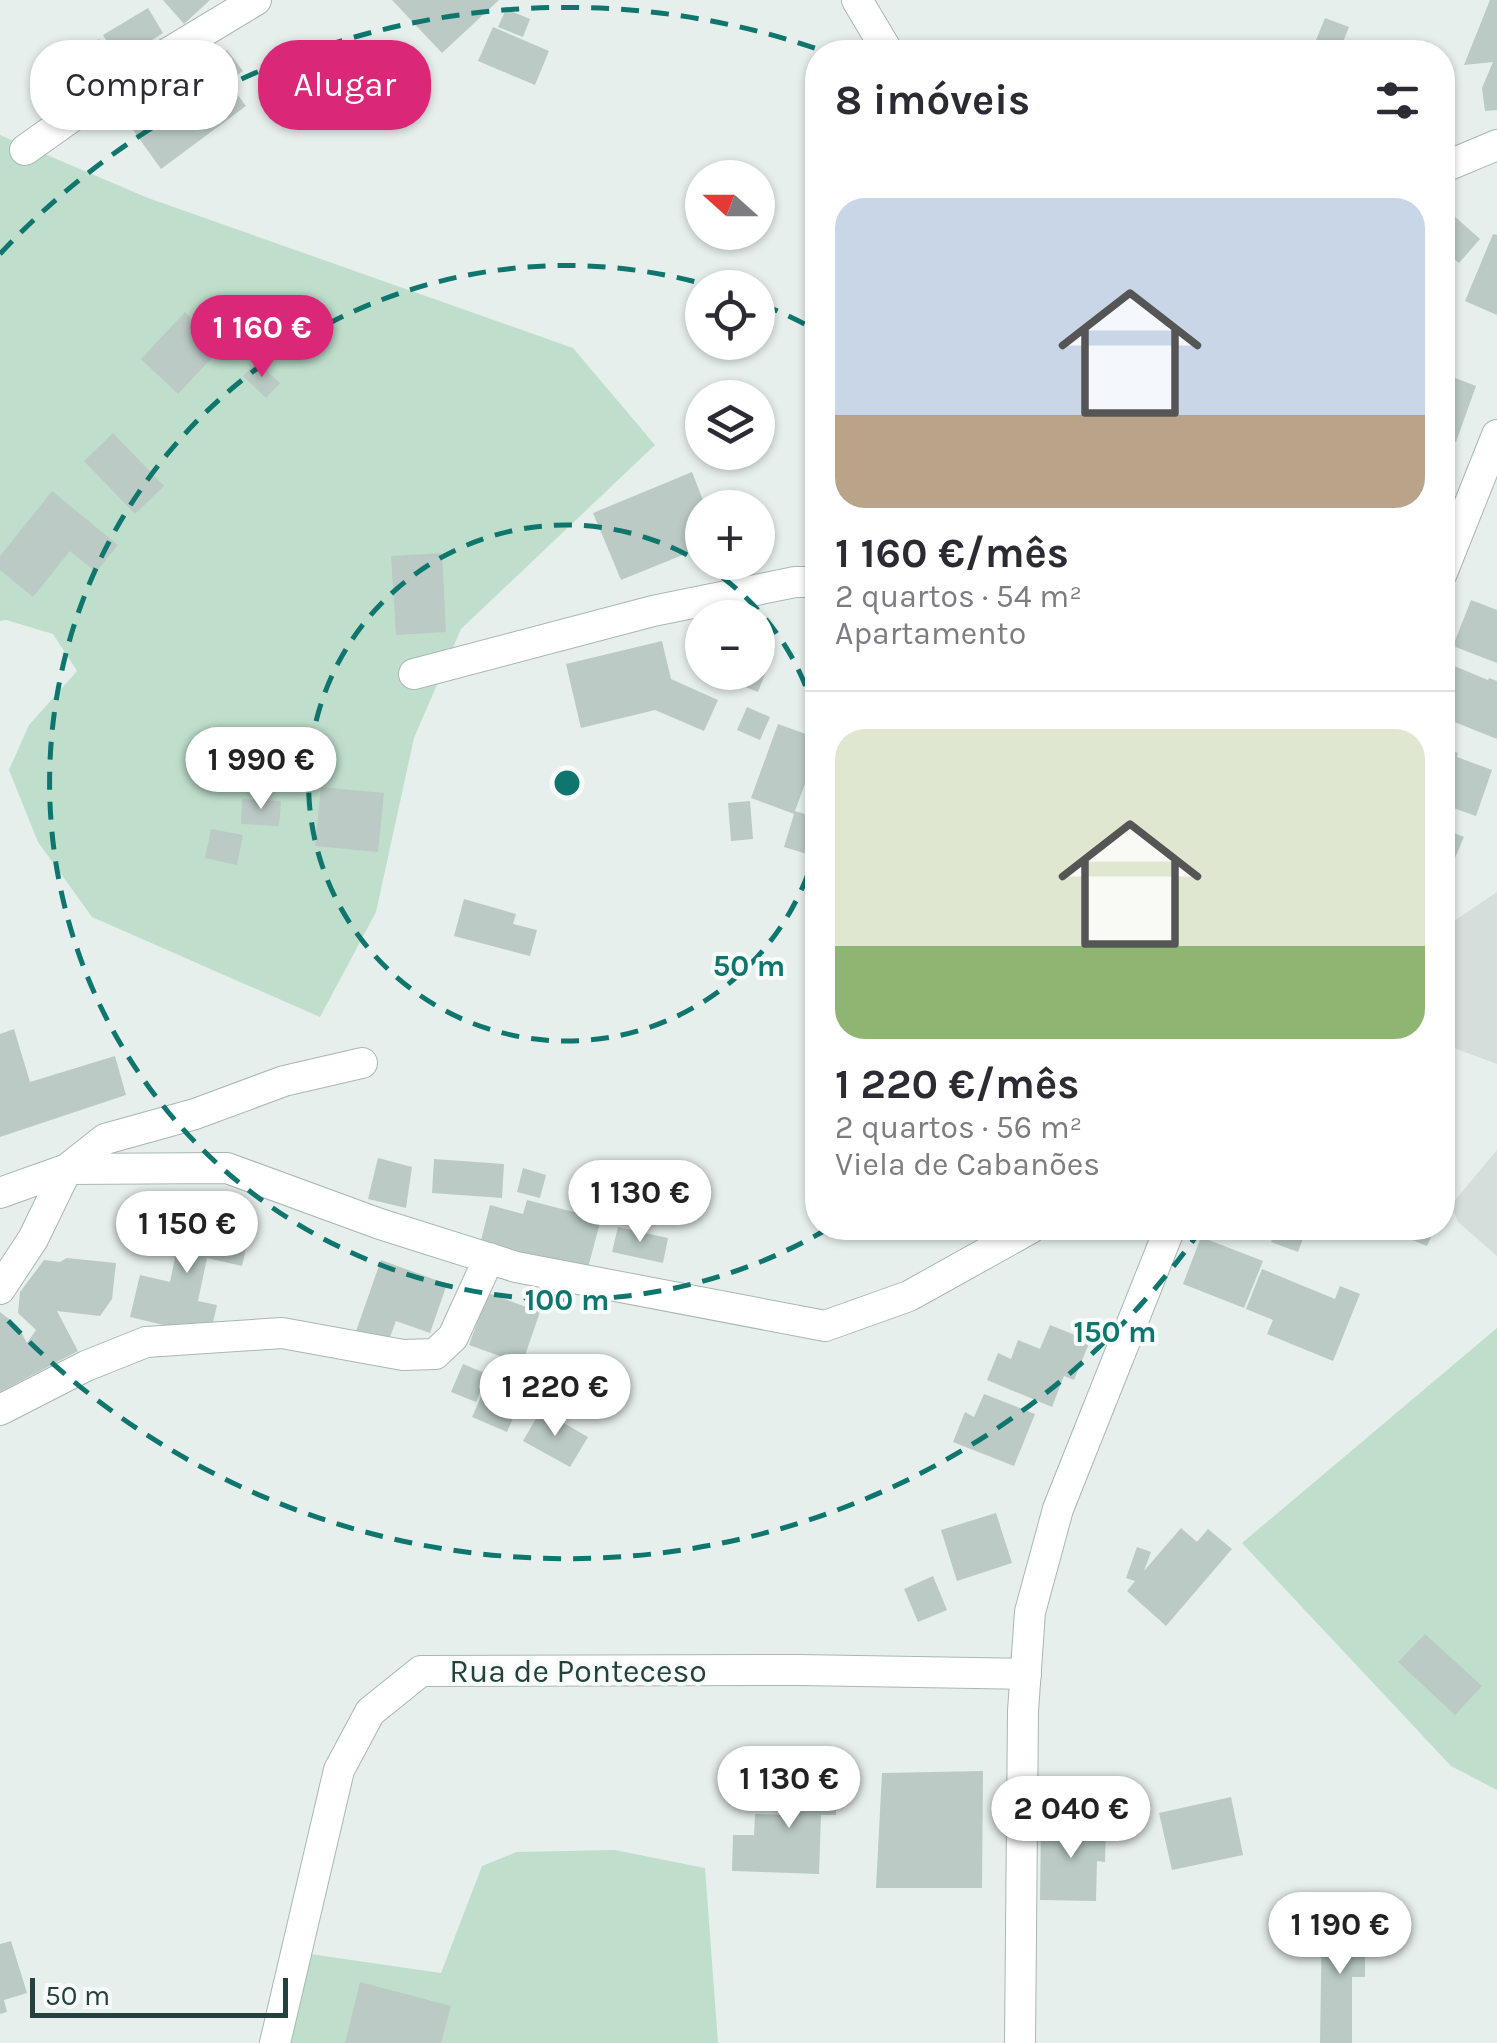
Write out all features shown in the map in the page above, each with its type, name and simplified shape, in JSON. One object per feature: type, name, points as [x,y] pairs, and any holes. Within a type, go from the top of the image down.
[{"type":"street","points":[[25,150],[124,79],[256,0]]},
{"type":"street","points":[[858,0],[881,40]]},
{"type":"street","points":[[1455,163],[1497,145]]},
{"type":"street","points":[[1455,541],[1497,436]]},
{"type":"street","points":[[414,674],[653,611],[805,582]]},
{"type":"street","points":[[0,1193],[67,1169],[105,1139],[195,1114],[284,1081],[362,1063]]},
{"type":"street","points":[[67,1169],[227,1168],[380,1224],[516,1267],[825,1326],[909,1296],[1009,1240]]},
{"type":"street","points":[[0,1290],[33,1239],[67,1169]]},
{"type":"street","points":[[1020,2043],[1018,1952],[1030,1612],[1058,1509],[1165,1240]]},
{"type":"street","points":[[0,1410],[86,1366],[146,1342],[282,1333],[402,1355],[436,1354],[453,1337],[489,1258]]},
{"type":"street","name":"Rua de Ponteceso","points":[[275,2043],[338,1770],[370,1712],[421,1672],[800,1670],[1026,1674]]},
{"type":"shaded area","points":[[1497,892],[1497,1064],[1455,1048],[1455,920]]},
{"type":"shaded area","points":[[1497,1150],[1497,1256],[1458,1222],[1455,1200]]},
{"type":"green space","points":[[0,135],[148,198],[573,348],[655,445],[461,629],[414,738],[376,912],[320,1017],[92,917],[38,842],[9,770],[29,725],[77,671],[53,634],[0,621]]},
{"type":"green space","points":[[1497,1328],[1497,1790],[1451,1766],[1242,1543]]},
{"type":"green space","points":[[615,1850],[705,1868],[718,2043],[259,2043],[289,1951],[441,1973],[482,1866],[517,1852]]},
{"type":"building","points":[[163,0],[210,0],[184,24]]},
{"type":"building","points":[[392,0],[499,0],[442,53]]},
{"type":"building","points":[[1490,0],[1497,0],[1497,110],[1485,111],[1482,88],[1493,62],[1464,65]]},
{"type":"building","points":[[148,8],[163,33],[152,40],[106,40],[103,35]]},
{"type":"building","points":[[506,9],[530,19],[523,37],[498,27]]},
{"type":"building","points":[[1325,18],[1349,27],[1344,40],[1316,40]]},
{"type":"building","points":[[493,27],[549,51],[535,85],[478,61]]},
{"type":"building","points":[[238,95],[246,106],[238,112]]},
{"type":"building","points":[[133,130],[214,130],[161,169]]},
{"type":"building","points":[[1455,217],[1480,239],[1459,263],[1455,260]]},
{"type":"building","points":[[1493,234],[1497,235],[1497,315],[1465,301]]},
{"type":"building","points":[[185,312],[222,347],[178,394],[141,359]]},
{"type":"building","points":[[257,362],[280,383],[266,398],[243,376]]},
{"type":"building","points":[[1455,378],[1476,386],[1455,442]]},
{"type":"building","points":[[113,433],[164,486],[135,514],[84,461]]},
{"type":"building","points":[[692,472],[699,490],[685,490],[685,554],[621,580],[593,513]]},
{"type":"building","points":[[52,491],[118,545],[96,572],[70,551],[33,597],[0,570],[0,556]]},
{"type":"building","points":[[442,553],[446,632],[396,635],[391,556]]},
{"type":"building","points":[[1471,600],[1497,610],[1497,663],[1455,647]]},
{"type":"building","points":[[662,641],[671,679],[685,685],[685,690],[696,690],[718,700],[704,731],[655,710],[581,728],[566,664]]},
{"type":"building","points":[[1455,666],[1497,681],[1497,739],[1455,722]]},
{"type":"building","points":[[747,707],[770,717],[760,740],[737,730]]},
{"type":"building","points":[[778,724],[805,734],[805,784],[795,811],[805,814],[805,853],[784,847],[794,814],[751,798]]},
{"type":"building","points":[[1455,752],[1457,757],[1492,770],[1476,816],[1455,809]]},
{"type":"building","points":[[321,787],[384,793],[378,852],[315,846]]},
{"type":"building","points":[[242,799],[281,801],[279,826],[241,824]]},
{"type":"building","points":[[750,801],[753,839],[731,841],[728,803]]},
{"type":"building","points":[[211,829],[243,835],[237,865],[205,858]]},
{"type":"building","points":[[1455,833],[1464,837],[1455,858]]},
{"type":"building","points":[[464,899],[516,914],[513,924],[537,930],[530,956],[454,936]]},
{"type":"building","points":[[14,1029],[30,1082],[115,1056],[126,1095],[0,1137],[0,1034]]},
{"type":"building","points":[[378,1158],[412,1167],[406,1208],[368,1199]]},
{"type":"building","points":[[434,1159],[504,1164],[502,1198],[432,1193]]},
{"type":"building","points":[[523,1168],[546,1175],[540,1198],[517,1192]]},
{"type":"building","points":[[590,1190],[627,1194],[625,1212],[588,1208]]},
{"type":"building","points":[[527,1200],[601,1219],[586,1275],[479,1248],[490,1205],[523,1214]]},
{"type":"building","points":[[162,1216],[249,1235],[242,1266],[207,1258],[198,1301],[217,1305],[210,1336],[130,1317],[140,1275],[170,1282],[177,1248],[155,1243]]},
{"type":"building","points":[[618,1227],[668,1238],[663,1263],[612,1252]]},
{"type":"building","points":[[1200,1240],[1263,1261],[1244,1308],[1183,1284]]},
{"type":"building","points":[[1272,1240],[1302,1240],[1298,1252]]},
{"type":"building","points":[[67,1258],[116,1263],[112,1299],[100,1316],[57,1311],[78,1351],[0,1392],[0,1312],[18,1326],[27,1343],[36,1330],[18,1313],[20,1292],[44,1260],[60,1262]]},
{"type":"building","points":[[381,1260],[447,1284],[430,1333],[396,1321],[387,1345],[355,1334]]},
{"type":"building","points":[[1262,1269],[1335,1299],[1340,1286],[1360,1294],[1333,1361],[1267,1334],[1273,1320],[1246,1309]]},
{"type":"building","points":[[488,1293],[540,1312],[522,1364],[469,1345]]},
{"type":"building","points":[[1050,1325],[1090,1341],[1074,1380],[1064,1376],[1052,1407],[987,1380],[998,1353],[1011,1359],[1018,1340],[1040,1349]]},
{"type":"building","points":[[463,1364],[487,1374],[476,1402],[451,1392]]},
{"type":"building","points":[[489,1379],[523,1395],[507,1432],[472,1417]]},
{"type":"building","points":[[984,1394],[1035,1414],[1014,1466],[953,1442],[965,1412],[974,1417]]},
{"type":"building","points":[[541,1410],[588,1437],[570,1467],[523,1441]]},
{"type":"building","points":[[996,1513],[1012,1563],[957,1581],[941,1530]]},
{"type":"building","points":[[1181,1528],[1197,1542],[1208,1529],[1232,1549],[1166,1626],[1127,1591],[1135,1581],[1126,1578],[1137,1547],[1151,1552],[1144,1571]]},
{"type":"building","points":[[933,1576],[947,1610],[918,1622],[904,1589]]},
{"type":"building","points":[[1425,1634],[1482,1686],[1455,1715],[1398,1662]]},
{"type":"building","points":[[983,1771],[982,1888],[876,1888],[882,1773]]},
{"type":"building","points":[[792,1775],[837,1776],[836,1815],[821,1815],[819,1874],[732,1871],[733,1835],[754,1835],[755,1814],[791,1815]]},
{"type":"building","points":[[1231,1797],[1243,1855],[1172,1870],[1159,1813]]},
{"type":"building","points":[[1041,1823],[1106,1824],[1105,1862],[1097,1861],[1096,1901],[1040,1900]]},
{"type":"building","points":[[1322,1920],[1365,1920],[1365,1977],[1352,1977],[1352,2043],[1320,2043]]},
{"type":"building","points":[[11,1941],[27,1993],[4,2000],[7,2012],[0,2014],[0,1944]]},
{"type":"building","points":[[360,1982],[451,2006],[441,2043],[345,2043]]}]
